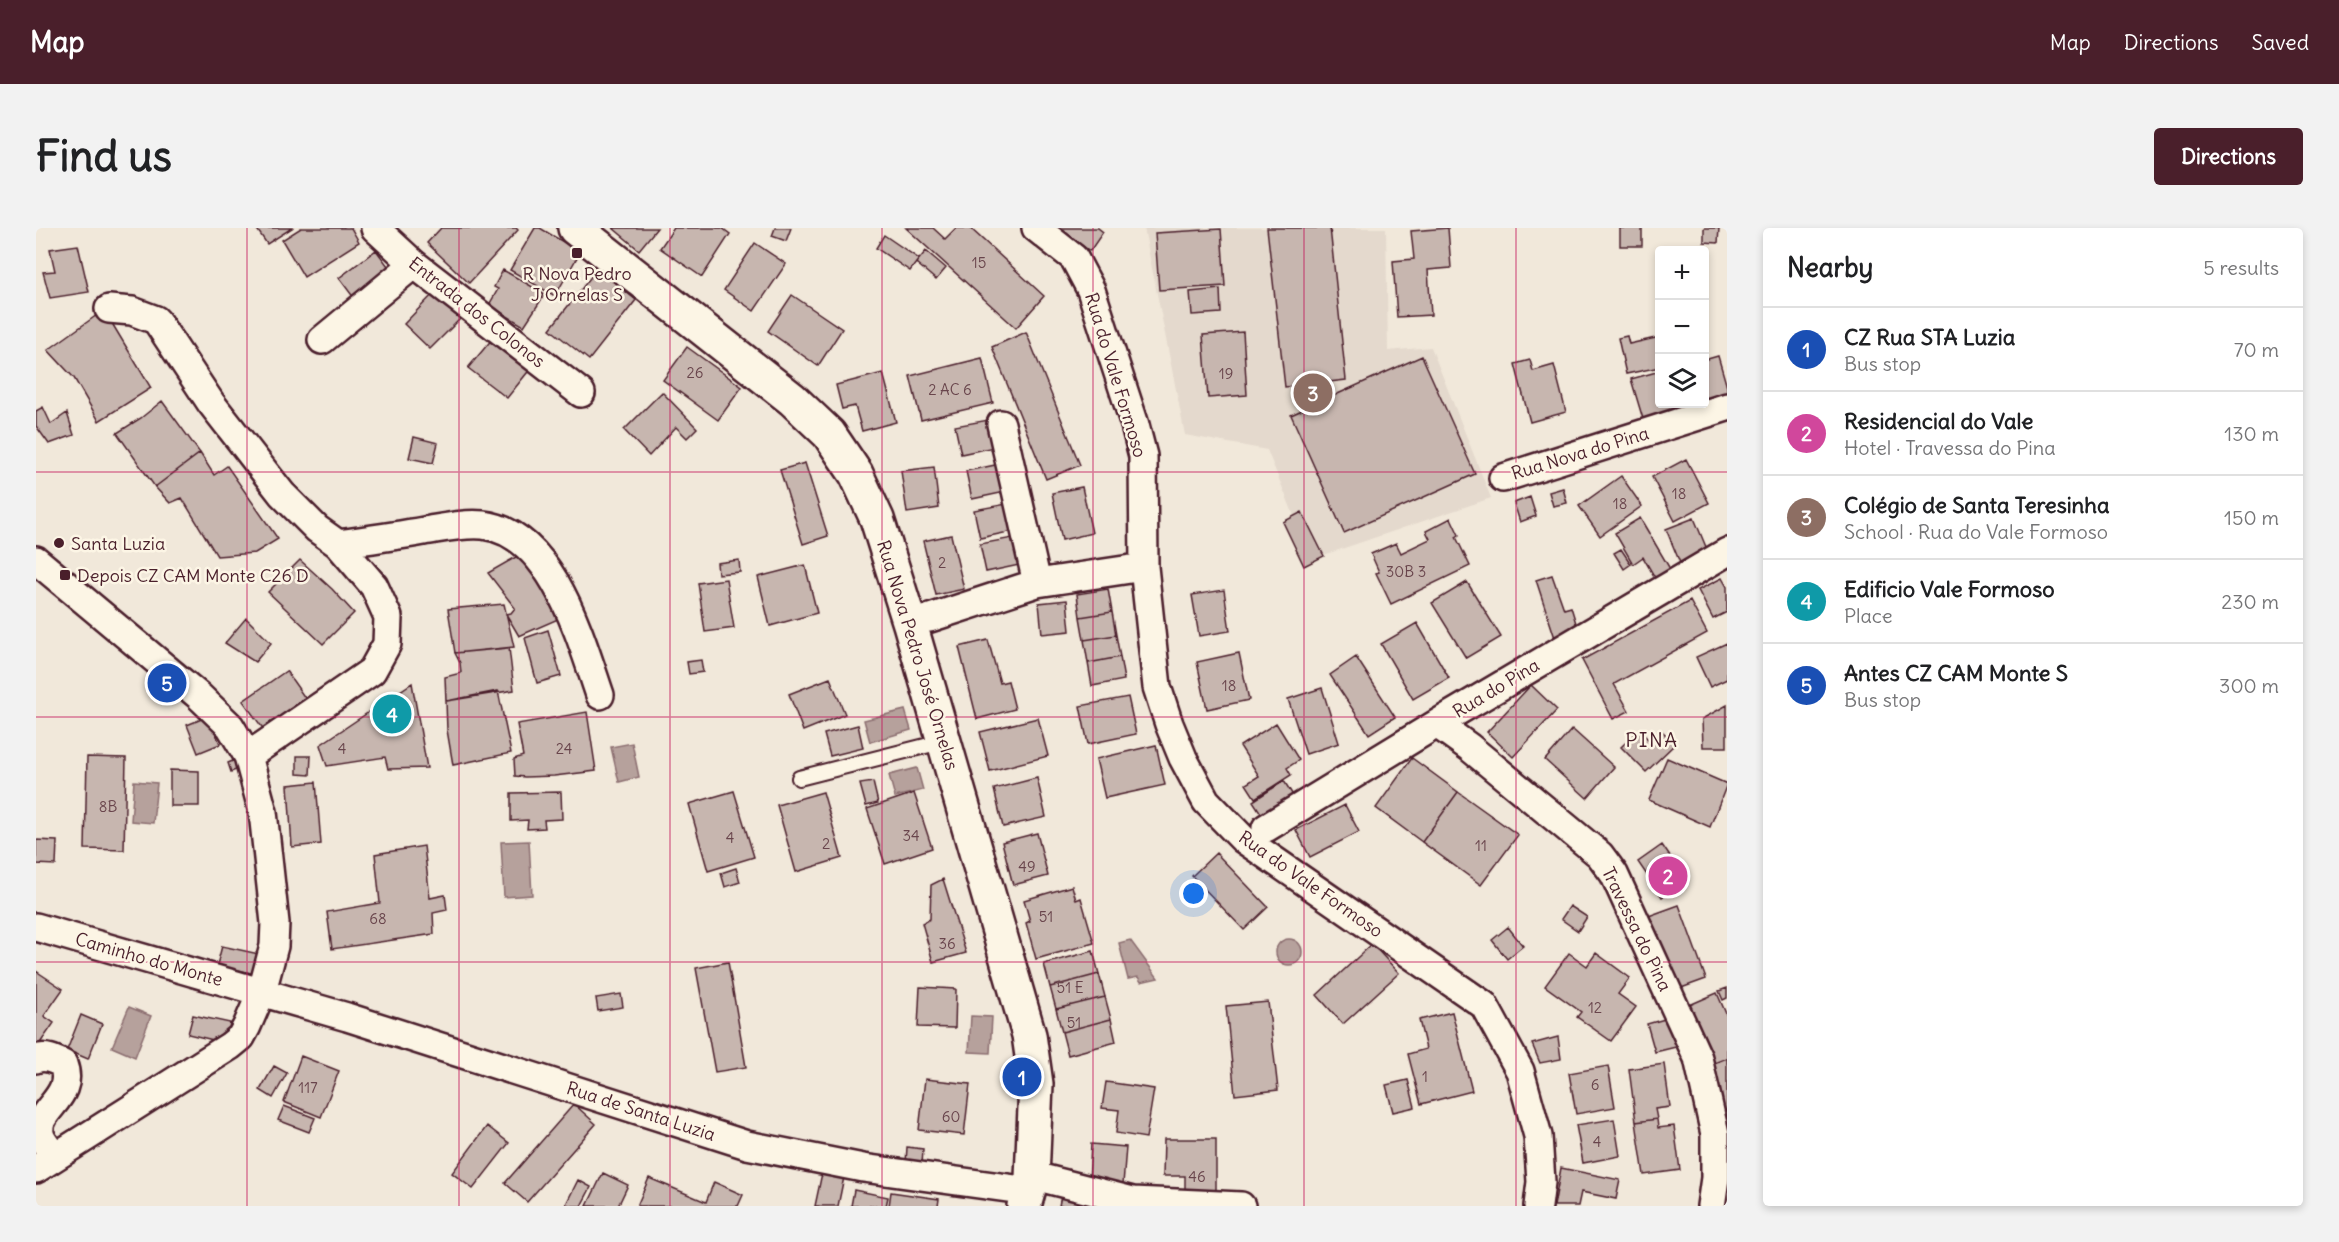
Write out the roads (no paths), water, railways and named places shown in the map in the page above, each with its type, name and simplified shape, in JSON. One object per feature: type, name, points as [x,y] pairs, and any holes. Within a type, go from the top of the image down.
[{"type":"street","name":"Entrada dos Colonos","points":[[375,228],[414,264],[581,393]]},
{"type":"street","name":"Rua Nova Pedro José Ornelas","points":[[575,228],[792,399],[829,434],[856,474],[877,519],[945,741],[1029,1035],[1036,1083],[1028,1192]]},
{"type":"street","name":"Rua do Vale Formoso","points":[[1036,228],[1074,258],[1091,290],[1135,425],[1143,456],[1144,567],[1157,687],[1168,724],[1183,758],[1206,801],[1243,839],[1485,1005],[1520,1071],[1538,1136],[1541,1182],[1538,1206]]},
{"type":"street","points":[[322,340],[414,264]]},
{"type":"street","points":[[109,309],[132,311],[156,320],[211,403],[282,494],[317,529],[338,544],[374,586],[388,617],[387,644],[372,671],[248,756]]},
{"type":"street","name":"Rua Nova do Pina","points":[[1503,478],[1727,407]]},
{"type":"street","points":[[1001,424],[1037,583]]},
{"type":"street","points":[[338,544],[465,525],[498,528],[520,540],[533,552],[555,583],[573,617],[600,695]]},
{"type":"street","name":"Rua do Pina","points":[[1266,828],[1727,552]]},
{"type":"street","points":[[36,560],[199,696],[230,726],[248,756],[263,812],[275,923],[274,946],[262,991],[241,1036],[230,1046],[45,1163],[39,1130],[41,1122],[66,1084],[66,1074],[63,1064],[52,1059],[40,1057],[36,1059]]},
{"type":"street","points":[[930,618],[1037,583],[1144,567]]},
{"type":"street","name":"Travessa do Pina","points":[[1437,724],[1469,747],[1600,855],[1618,881],[1698,1058],[1715,1134],[1711,1206]]},
{"type":"street","name":"Caminho do Monte","points":[[36,927],[262,991]]},
{"type":"street","name":"Rua de Santa Luzia","points":[[262,991],[747,1145],[863,1168],[1028,1192],[1046,1179],[1132,1203],[1241,1206]]},
{"type":"lane","points":[[800,778],[945,741]]},
{"type":"place","name":"R Nova Pedro J Ornelas S","points":[[577,253]]},
{"type":"place","name":"Colégio de Santa Teresinha","points":[[1313,393]]},
{"type":"place","name":"Santa Luzia","points":[[59,543]]},
{"type":"place","name":"Depois CZ CAM Monte C26 D","points":[[65,575]]},
{"type":"place","name":"Antes CZ CAM Monte S","points":[[167,683]]},
{"type":"place","name":"Edificio Vale Formoso","points":[[392,714]]},
{"type":"place","name":"Residencial do Vale","points":[[1668,876]]},
{"type":"place","name":"CZ Rua STA Luzia","points":[[1022,1077]]},
{"type":"district","name":"PINA","points":[[1652,739]]}]
